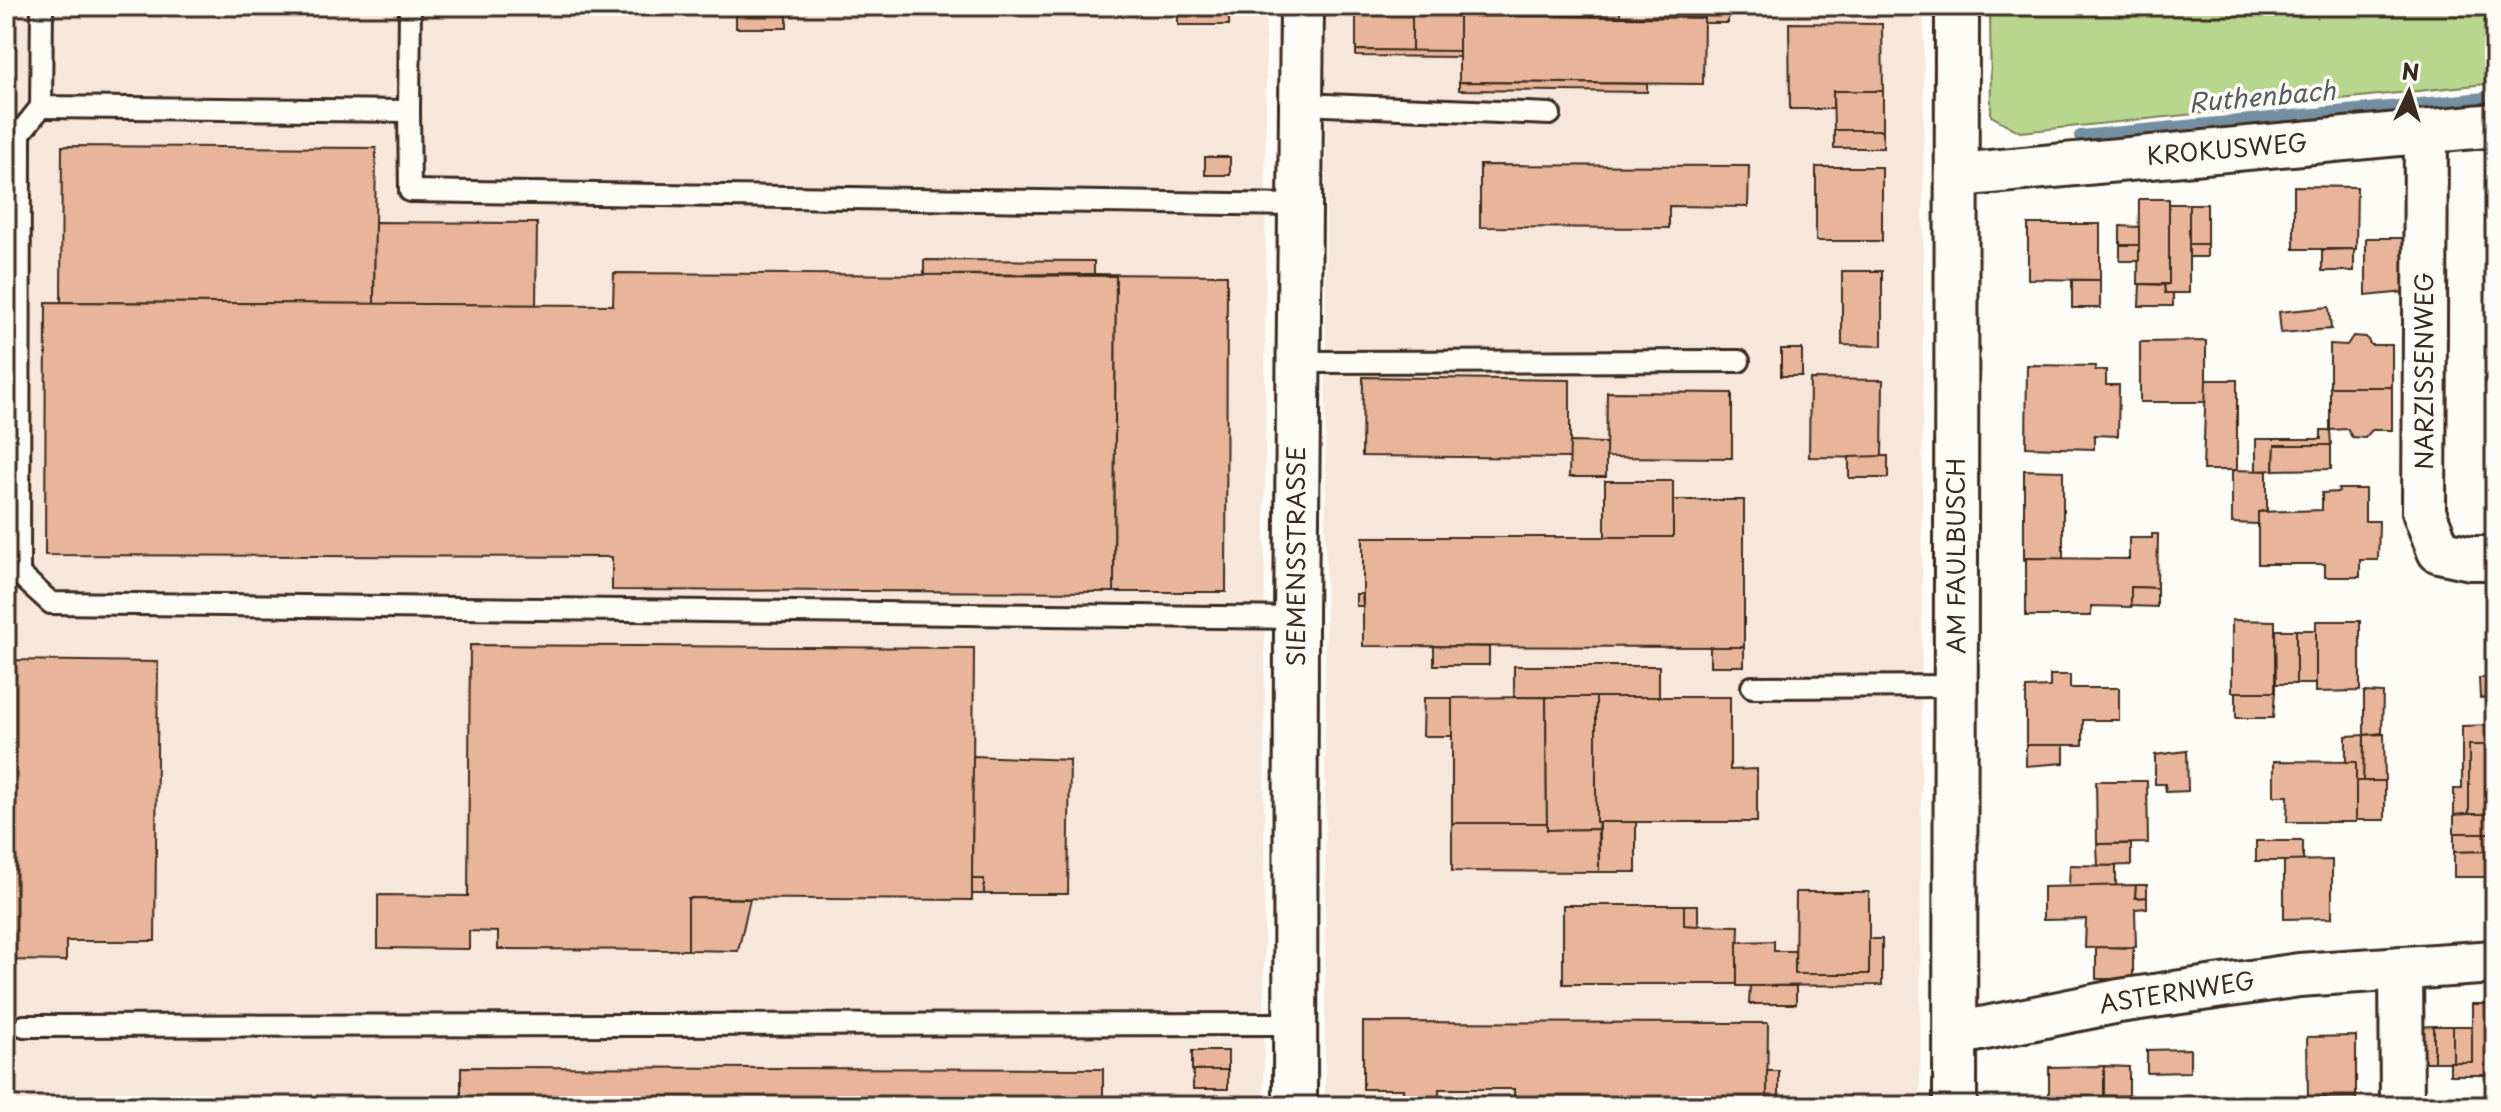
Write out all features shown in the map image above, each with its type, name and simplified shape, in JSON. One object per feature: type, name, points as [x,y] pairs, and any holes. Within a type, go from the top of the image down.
[{"type":"street","name":"SIEMENSSTRASSE","points":[[1295,1106],[1302,6]]},
{"type":"street","name":"AM FAULBUSCH","points":[[1955,1106],[1957,6]]},
{"type":"street","name":"KROKUSWEG","points":[[1958,175],[2495,125]]},
{"type":"street","name":"NARZISSENWEG","points":[[2426,132],[2424,512],[2439,551],[2471,558],[2495,558]]},
{"type":"street","name":"ASTERNWEG","points":[[1956,1034],[2119,1001],[2299,975],[2495,962]]},
{"type":"street","points":[[2401,968],[2402,1106]]},
{"type":"lane","points":[[42,6],[41,107],[20,133],[19,574],[51,603],[1296,618]]},
{"type":"lane","points":[[410,6],[410,191],[1300,205]]},
{"type":"lane","points":[[1301,104],[1550,114]]},
{"type":"lane","points":[[41,107],[409,111]]},
{"type":"lane","points":[[1299,362],[1739,361]]},
{"type":"lane","points":[[1752,687],[1957,686]]},
{"type":"lane","points":[[24,1026],[1295,1024]]},
{"type":"shaded area","points":[[6,6],[1266,6],[1264,1106],[6,1106]]},
{"type":"shaded area","points":[[1326,6],[1924,6],[1920,1106],[1325,1106]]},
{"type":"green space","points":[[1990,6],[2495,6],[2495,83],[2020,132],[1991,116]]},
{"type":"building","points":[[736,6],[787,6],[787,28],[736,28]]},
{"type":"building","points":[[1178,6],[1229,6],[1229,25],[1178,25]]},
{"type":"building","points":[[1356,6],[1412,6],[1412,51],[1356,50]]},
{"type":"building","points":[[1412,6],[1461,6],[1459,51],[1412,51]]},
{"type":"building","points":[[1461,6],[1620,6],[1620,17],[1557,16],[1557,12],[1552,12],[1552,16],[1460,16]]},
{"type":"building","points":[[1682,6],[1728,6],[1728,23],[1703,23],[1704,18],[1682,18]]},
{"type":"building","points":[[1552,12],[1557,12],[1557,16],[1704,18],[1703,84],[1459,82],[1459,16],[1552,16]]},
{"type":"building","points":[[1789,23],[1882,24],[1883,91],[1833,91],[1833,109],[1790,109]]},
{"type":"building","points":[[1356,50],[1459,51],[1459,57],[1356,56]]},
{"type":"building","points":[[1459,82],[1647,84],[1647,92],[1459,90]]},
{"type":"building","points":[[1833,91],[1883,91],[1883,130],[1834,130]]},
{"type":"building","points":[[1834,130],[1883,130],[1883,148],[1834,148]]},
{"type":"building","points":[[62,146],[376,148],[374,304],[61,302]]},
{"type":"building","points":[[1205,157],[1230,157],[1230,175],[1205,175]]},
{"type":"building","points":[[1480,165],[1749,166],[1748,207],[1669,206],[1669,228],[1480,227]]},
{"type":"building","points":[[1816,167],[1882,167],[1882,241],[1816,241]]},
{"type":"building","points":[[2294,186],[2357,187],[2356,249],[2294,249]]},
{"type":"building","points":[[2139,199],[2169,199],[2169,284],[2138,284]]},
{"type":"building","points":[[2169,204],[2189,204],[2189,293],[2165,293],[2164,285],[2169,284]]},
{"type":"building","points":[[2189,204],[2207,204],[2207,244],[2189,244]]},
{"type":"building","points":[[375,222],[537,223],[536,305],[374,304]]},
{"type":"building","points":[[2028,224],[2100,224],[2100,280],[2028,279]]},
{"type":"building","points":[[2120,226],[2139,227],[2139,245],[2120,245]]},
{"type":"building","points":[[2366,238],[2405,238],[2405,292],[2366,296]]},
{"type":"building","points":[[2189,244],[2207,244],[2207,257],[2189,257]]},
{"type":"building","points":[[2120,245],[2139,245],[2139,261],[2120,261]]},
{"type":"building","points":[[2354,249],[2354,271],[2322,271],[2322,250]]},
{"type":"building","points":[[924,260],[1094,261],[1094,274],[924,275]]},
{"type":"building","points":[[1842,271],[1882,271],[1882,346],[1842,345]]},
{"type":"building","points":[[614,273],[1116,276],[1114,592],[612,590],[612,557],[45,555],[46,302],[613,305]]},
{"type":"building","points":[[1083,274],[1227,275],[1226,592],[1114,592],[1116,276]]},
{"type":"building","points":[[2072,280],[2100,280],[2100,308],[2072,308]]},
{"type":"building","points":[[2140,284],[2164,285],[2165,293],[2173,293],[2173,306],[2139,306]]},
{"type":"building","points":[[2329,307],[2331,329],[2281,333],[2279,312]]},
{"type":"building","points":[[2353,336],[2366,337],[2371,345],[2392,345],[2392,387],[2330,387],[2330,344],[2347,345]]},
{"type":"building","points":[[2206,341],[2206,402],[2140,402],[2140,342]]},
{"type":"building","points":[[1781,349],[1802,349],[1802,376],[1781,376]]},
{"type":"building","points":[[2027,365],[2095,366],[2095,370],[2106,370],[2106,385],[2119,385],[2118,436],[2094,435],[2094,449],[2026,447]]},
{"type":"building","points":[[1363,377],[1570,380],[1570,458],[1362,456]]},
{"type":"building","points":[[1810,379],[1883,380],[1882,458],[1809,457]]},
{"type":"building","points":[[2206,380],[2237,380],[2237,470],[2203,470]]},
{"type":"building","points":[[2330,387],[2392,387],[2392,430],[2372,430],[2365,438],[2352,437],[2347,429],[2330,430]]},
{"type":"building","points":[[1607,392],[1732,393],[1732,458],[1606,457]]},
{"type":"building","points":[[2321,430],[2330,430],[2331,445],[2275,445],[2274,470],[2256,471],[2256,439],[2321,439]]},
{"type":"building","points":[[1570,442],[1606,443],[1606,477],[1569,477]]},
{"type":"building","points":[[2275,445],[2331,445],[2331,469],[2274,470]]},
{"type":"building","points":[[1888,456],[1888,478],[1849,478],[1849,457]]},
{"type":"building","points":[[2024,470],[2063,471],[2063,559],[2024,560]]},
{"type":"building","points":[[2232,470],[2267,471],[2267,510],[2258,512],[2258,524],[2232,523]]},
{"type":"building","points":[[1605,481],[1673,481],[1673,537],[1605,537]]},
{"type":"building","points":[[2338,489],[2365,489],[2365,521],[2379,521],[2378,560],[2360,560],[2360,577],[2325,577],[2325,564],[2258,564],[2258,512],[2322,510],[2322,493],[2339,492]]},
{"type":"building","points":[[1673,500],[1744,500],[1744,647],[1363,646],[1363,537],[1673,537]]},
{"type":"building","points":[[2152,534],[2158,534],[2157,588],[2131,587],[2131,607],[2091,606],[2091,616],[2026,616],[2026,558],[2129,559],[2129,538],[2152,538]]},
{"type":"building","points":[[2131,587],[2157,588],[2157,607],[2131,606]]},
{"type":"building","points":[[1356,594],[1362,594],[1363,606],[1356,606]]},
{"type":"building","points":[[2232,620],[2275,621],[2275,692],[2232,692]]},
{"type":"building","points":[[2316,621],[2360,621],[2360,691],[2316,692]]},
{"type":"building","points":[[2275,630],[2296,630],[2296,684],[2276,684]]},
{"type":"building","points":[[2296,630],[2316,630],[2316,684],[2296,684]]},
{"type":"building","points":[[470,645],[974,648],[972,900],[688,898],[688,950],[498,949],[498,932],[469,931],[469,949],[378,948],[378,895],[468,896]]},
{"type":"building","points":[[1434,646],[1489,647],[1489,665],[1434,665]]},
{"type":"building","points":[[1710,647],[1744,647],[1744,666],[1710,666]]},
{"type":"building","points":[[6,660],[158,662],[155,941],[66,941],[66,961],[6,960]]},
{"type":"building","points":[[1514,666],[1659,666],[1659,697],[1514,697]]},
{"type":"building","points":[[2050,675],[2070,675],[2070,688],[2119,688],[2119,720],[2083,720],[2083,745],[2026,745],[2026,688],[2050,687]]},
{"type":"building","points":[[2495,677],[2495,697],[2480,698],[2479,678]]},
{"type":"building","points":[[2236,692],[2275,692],[2273,718],[2236,718]]},
{"type":"building","points":[[2364,692],[2383,693],[2382,733],[2364,735]]},
{"type":"building","points":[[1546,697],[1547,823],[1452,823],[1452,698]]},
{"type":"building","points":[[1546,697],[1596,697],[1598,829],[1547,830]]},
{"type":"building","points":[[1596,697],[1730,697],[1730,770],[1757,769],[1757,822],[1596,822]]},
{"type":"building","points":[[1424,698],[1452,698],[1452,736],[1423,736]]},
{"type":"building","points":[[2495,725],[2495,745],[2469,745],[2469,814],[2454,815],[2454,789],[2462,789],[2462,726]]},
{"type":"building","points":[[2384,734],[2385,781],[2363,781],[2364,735]]},
{"type":"building","points":[[2364,735],[2363,781],[2356,781],[2356,762],[2346,762],[2346,736]]},
{"type":"building","points":[[2026,745],[2064,745],[2064,763],[2026,766]]},
{"type":"building","points":[[2469,745],[2495,745],[2495,814],[2469,814]]},
{"type":"building","points":[[2187,751],[2188,791],[2166,792],[2165,784],[2155,784],[2155,755]]},
{"type":"building","points":[[973,756],[1070,760],[1068,894],[984,894],[984,879],[972,879]]},
{"type":"building","points":[[2274,761],[2356,762],[2356,822],[2287,822],[2288,796],[2274,796]]},
{"type":"building","points":[[2096,781],[2147,781],[2148,843],[2097,844]]},
{"type":"building","points":[[2356,781],[2385,781],[2385,820],[2356,820]]},
{"type":"building","points":[[2495,814],[2495,833],[2454,833],[2454,815]]},
{"type":"building","points":[[1599,822],[1636,822],[1636,872],[1599,872]]},
{"type":"building","points":[[1452,823],[1547,823],[1547,830],[1598,829],[1599,872],[1452,871]]},
{"type":"building","points":[[2454,833],[2495,833],[2495,851],[2454,852]]},
{"type":"building","points":[[2256,841],[2303,841],[2303,861],[2256,861]]},
{"type":"building","points":[[2097,844],[2131,844],[2131,865],[2098,866]]},
{"type":"building","points":[[2493,851],[2492,877],[2454,877],[2454,852]]},
{"type":"building","points":[[2495,851],[2495,909],[2492,909]]},
{"type":"building","points":[[2332,860],[2332,918],[2284,919],[2284,861]]},
{"type":"building","points":[[2070,865],[2116,866],[2116,886],[2069,887]]},
{"type":"building","points":[[972,879],[984,879],[984,894],[972,894]]},
{"type":"building","points":[[2136,885],[2135,898],[2147,897],[2147,908],[2135,909],[2136,947],[2085,948],[2086,919],[2043,920],[2043,887]]},
{"type":"building","points":[[2136,885],[2147,885],[2147,897],[2135,898]]},
{"type":"building","points":[[1796,892],[1869,892],[1869,974],[1795,974]]},
{"type":"building","points":[[688,898],[750,899],[738,951],[688,950]]},
{"type":"building","points":[[1563,905],[1684,905],[1684,925],[1739,926],[1737,984],[1563,984]]},
{"type":"building","points":[[1684,905],[1698,905],[1698,926],[1684,925]]},
{"type":"building","points":[[1869,939],[1882,939],[1882,985],[1737,986],[1737,942],[1774,941],[1774,951],[1795,951],[1795,974],[1869,974]]},
{"type":"building","points":[[2096,947],[2133,948],[2133,979],[2096,979]]},
{"type":"building","points":[[1750,986],[1796,986],[1796,1004],[1749,1004]]},
{"type":"building","points":[[2472,1004],[2495,1004],[2495,1075],[2450,1075],[2450,1062],[2472,1062]]},
{"type":"building","points":[[1363,1022],[1768,1023],[1767,1106],[1514,1106],[1514,1089],[1439,1089],[1439,1106],[1403,1106],[1403,1089],[1363,1089]]},
{"type":"building","points":[[2434,1026],[2453,1026],[2453,1062],[2434,1062]]},
{"type":"building","points":[[2434,1026],[2434,1062],[2415,1062],[2415,1027]]},
{"type":"building","points":[[2453,1026],[2472,1026],[2472,1062],[2453,1062]]},
{"type":"building","points":[[2356,1036],[2356,1097],[2308,1098],[2307,1037]]},
{"type":"building","points":[[2190,1049],[2190,1072],[2147,1073],[2147,1050]]},
{"type":"building","points":[[1192,1051],[1228,1051],[1228,1070],[1192,1070]]},
{"type":"building","points":[[2104,1066],[2104,1106],[2049,1106],[2049,1067]]},
{"type":"building","points":[[2104,1066],[2129,1067],[2129,1096],[2104,1096]]},
{"type":"building","points":[[461,1067],[1103,1069],[1103,1106],[461,1106]]},
{"type":"building","points":[[1193,1070],[1228,1070],[1228,1089],[1193,1089]]},
{"type":"building","points":[[1767,1071],[1779,1071],[1779,1106],[1767,1106]]},
{"type":"building","points":[[2356,1097],[2357,1106],[2308,1106],[2308,1098]]},
{"type":"waterway","name":"Ruthenbach","points":[[2080,136],[2495,97]]}]
